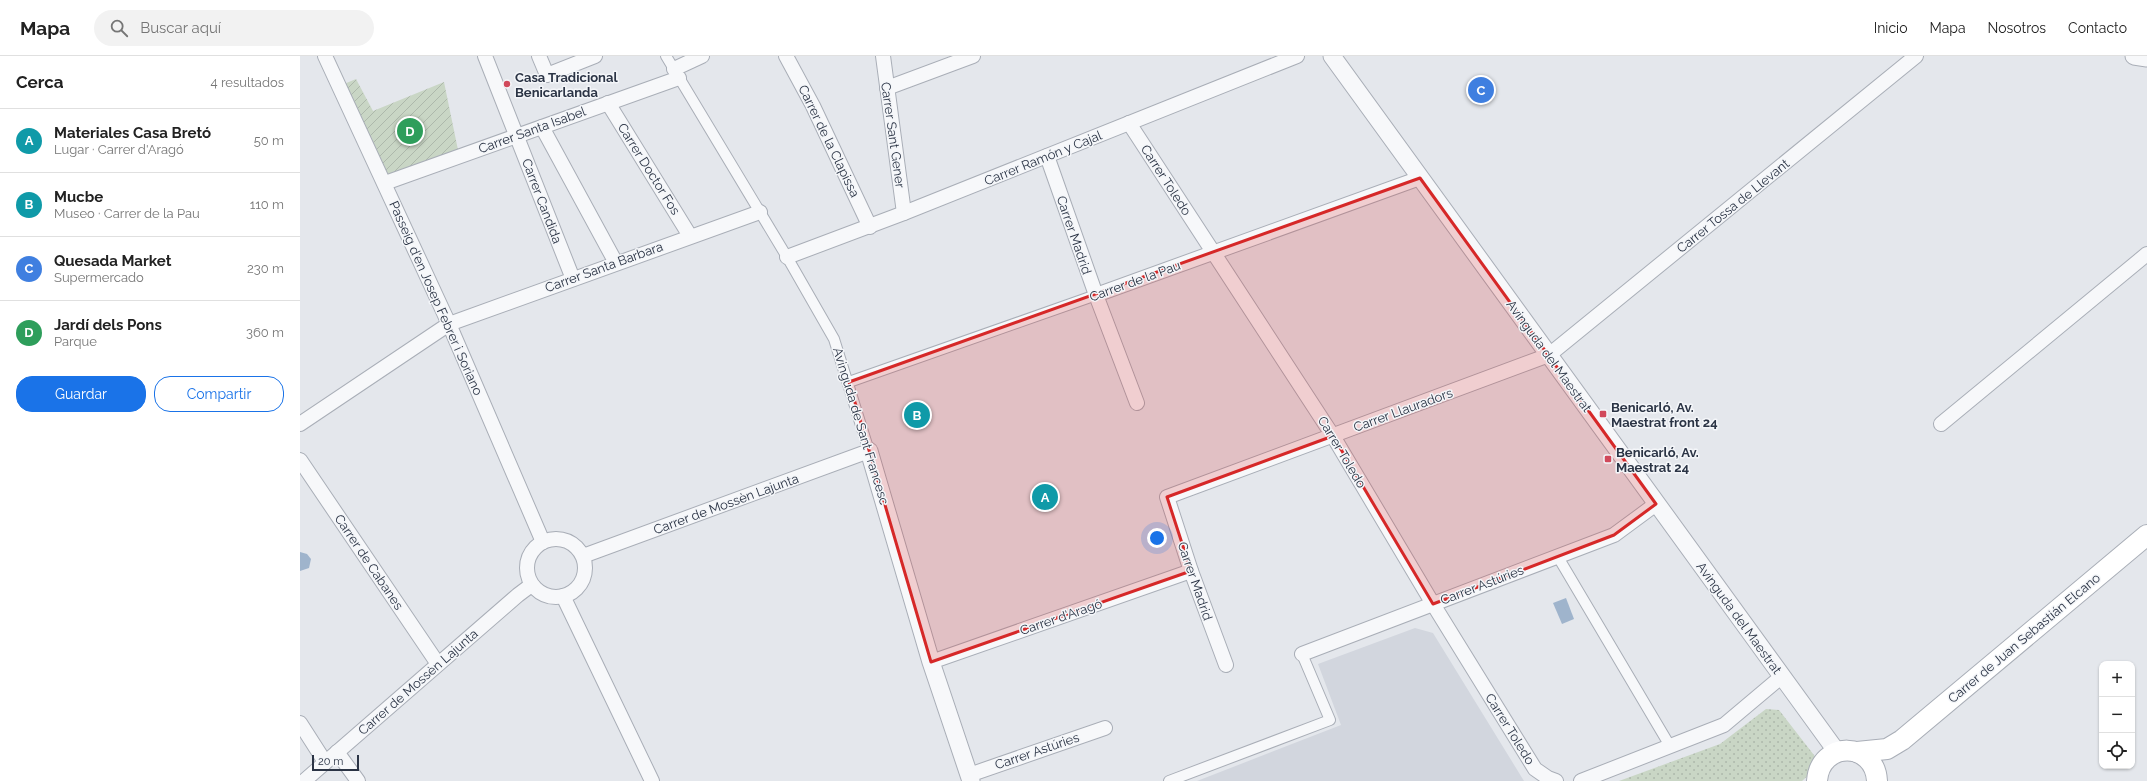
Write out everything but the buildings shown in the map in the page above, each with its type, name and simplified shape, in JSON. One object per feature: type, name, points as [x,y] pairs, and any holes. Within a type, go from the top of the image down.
[{"type":"main road","name":"Carrer de Juan Sebastián Elcano","points":[[1837,752],[1847,750],[1857,752],[1887,749],[1902,740],[2147,535]]},
{"type":"main road","name":"Carrer de Juan Sebastián Elcano","points":[[1878,781],[1902,740]]},
{"type":"main road","points":[[1812,778],[1828,756],[1837,752]]},
{"type":"main road","points":[[1857,752],[1866,757],[1873,764],[1878,781]]},
{"type":"street","name":"Passeig d'en Josep Febrer i Soriano","points":[[324,56],[385,183],[449,324],[543,542]]},
{"type":"street","name":"Carrer Candida","points":[[485,56],[573,279]]},
{"type":"street","points":[[539,56],[547,75],[594,56]]},
{"type":"street","name":"Avinguda de Sant Francesc","points":[[666,56],[787,257],[834,340],[849,382],[931,662],[970,778]]},
{"type":"street","name":"Carrer Santa Isabel","points":[[385,183],[608,103],[677,73],[702,56]]},
{"type":"street","name":"Carrer de la Clapissa","points":[[786,56],[813,106],[870,226]]},
{"type":"street","name":"Carrer Sant Gener","points":[[883,56],[904,213]]},
{"type":"street","points":[[887,88],[937,62],[973,56]]},
{"type":"street","name":"Carrer Ramón y Cajal","points":[[787,257],[904,213],[1297,56]]},
{"type":"street","name":"Avinguda del Maestrat","points":[[1332,56],[1781,677],[1825,732],[1837,752]]},
{"type":"street","name":"Carrer Tossa de Llevant","points":[[1549,356],[1916,56]]},
{"type":"street","points":[[2134,56],[2147,58]]},
{"type":"street","name":"Carrer Doctor Fos","points":[[608,103],[690,236]]},
{"type":"street","name":"Carrer Toledo","points":[[1129,123],[1333,436],[1433,604],[1535,769],[1554,781]]},
{"type":"street","points":[[542,127],[616,263]]},
{"type":"street","name":"Carrer Madrid","points":[[1047,156],[1096,295],[1137,403]]},
{"type":"street","name":"Carrer de la Pau","points":[[849,382],[1420,178]]},
{"type":"street","name":"Carrer Santa Barbara","points":[[300,424],[449,324],[760,212]]},
{"type":"street","points":[[1941,424],[2147,254]]},
{"type":"street","name":"Carrer Llauradors","points":[[1167,497],[1549,356]]},
{"type":"street","name":"Carrer de Mossèn Lajunta","points":[[583,556],[869,451]]},
{"type":"street","name":"Carrer de Cabanes","points":[[300,460],[438,664]]},
{"type":"street","name":"Carrer Madrid","points":[[1167,497],[1190,571],[1226,665]]},
{"type":"street","name":"Carrer Astúries","points":[[1302,654],[1614,535],[1656,504]]},
{"type":"street","points":[[552,539],[566,541],[578,548],[583,556],[585,565],[582,581],[577,588],[563,596],[547,596],[533,586],[529,579],[527,562],[530,554],[543,542],[552,539]]},
{"type":"street","points":[[1558,556],[1670,746]]},
{"type":"street","name":"Carrer d'Aragó","points":[[931,662],[1190,571]]},
{"type":"street","name":"Carrer de Mossèn Lajunta","points":[[304,781],[518,595],[530,586],[533,586]]},
{"type":"street","points":[[563,596],[652,781]]},
{"type":"street","points":[[1169,781],[1330,720],[1302,654]]},
{"type":"street","points":[[1580,781],[1724,725],[1781,677]]},
{"type":"street","points":[[300,723],[325,762]]},
{"type":"street","name":"Carrer Astúries","points":[[970,778],[1105,728]]},
{"type":"street","points":[[337,752],[358,781]]},
{"type":"highlighted area","points":[[1420,178],[1656,504],[1614,535],[1433,604],[1333,436],[1167,497],[1191,571],[931,662],[849,382]]},
{"type":"shaded area","points":[[1415,628],[1433,633],[1524,781],[1197,781],[1341,725],[1318,664]]},
{"type":"green space","points":[[356,79],[373,111],[444,82],[458,150],[387,177],[344,84]]},
{"type":"green space","points":[[1766,709],[1779,710],[1817,759],[1812,772],[1802,781],[1619,781],[1720,744]]},
{"type":"water","points":[[300,552],[307,554],[311,559],[309,568],[300,571]]},
{"type":"water","points":[[1566,598],[1574,619],[1562,624],[1553,603]]},
{"type":"place","name":"Casa Tradicional Benicarlanda","points":[[507,84]]},
{"type":"place","name":"Quesada Market","points":[[1481,90]]},
{"type":"place","name":"Jardí dels Pons","points":[[410,131]]},
{"type":"place","name":"Benicarló, Av. Maestrat front 24","points":[[1603,414]]},
{"type":"place","name":"Mucbe","points":[[917,415]]},
{"type":"place","name":"Benicarló, Av. Maestrat 24","points":[[1608,459]]},
{"type":"place","name":"Materiales Casa Bretó","points":[[1045,497]]}]
